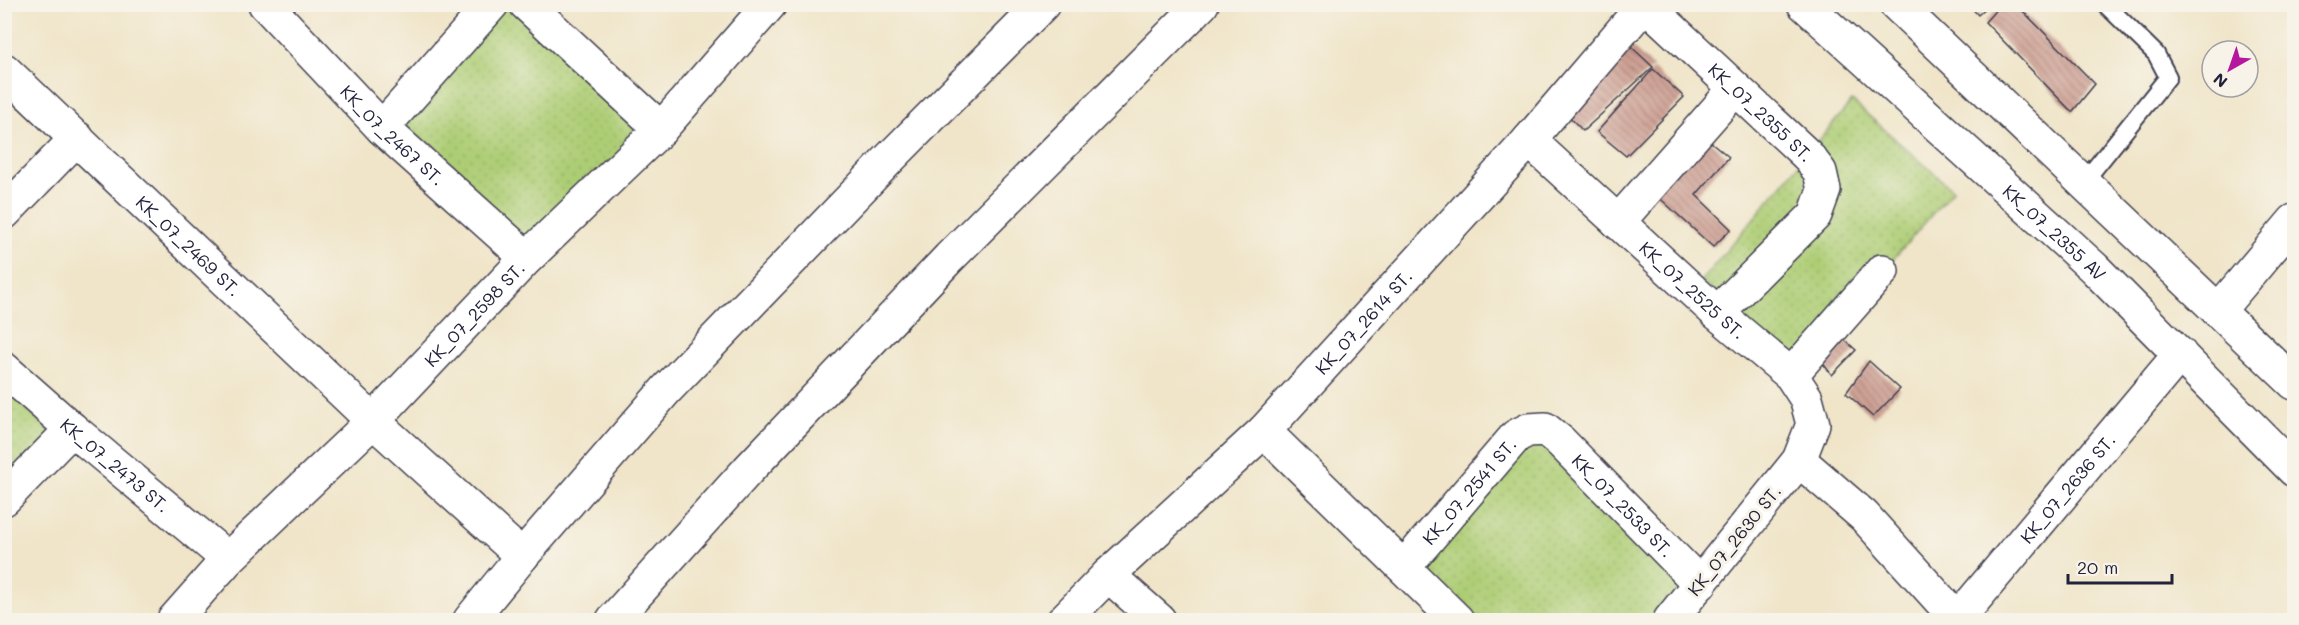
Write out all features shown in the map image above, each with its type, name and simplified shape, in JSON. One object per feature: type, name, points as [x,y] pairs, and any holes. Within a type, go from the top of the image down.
[{"type":"main road","name":"KK_07_2467 ST.","points":[[265,4],[382,128],[527,258]]},
{"type":"main road","points":[[382,128],[492,4]]},
{"type":"main road","points":[[526,4],[661,129]]},
{"type":"main road","name":"KK_07_2598 ST.","points":[[174,621],[228,559],[373,421],[527,258],[661,129],[770,4]]},
{"type":"main road","points":[[470,621],[522,556],[666,390],[890,158],[1043,4]]},
{"type":"main road","points":[[613,621],[748,470],[941,266],[1202,4]]},
{"type":"main road","name":"KK_07_2355 ST.","points":[[1645,4],[1807,155],[1820,172],[1824,190],[1815,215],[1717,313]]},
{"type":"main road","name":"KK_07_2614 ST.","points":[[1064,621],[1108,574],[1264,431],[1529,140],[1645,4]]},
{"type":"main road","name":"KK_07_2355 AV","points":[[1804,4],[2094,268],[2295,470]]},
{"type":"main road","points":[[1896,4],[2295,382]]},
{"type":"main road","name":"KK_07_2469 ST.","points":[[4,70],[373,421],[522,556]]},
{"type":"main road","points":[[1618,222],[1735,89]]},
{"type":"main road","points":[[4,213],[77,138]]},
{"type":"main road","name":"KK_07_2525 ST.","points":[[1529,140],[1717,313],[1791,375],[1806,398],[1813,424],[1799,460]]},
{"type":"main road","points":[[2218,311],[2295,221]]},
{"type":"main road","points":[[1791,375],[1882,271]]},
{"type":"main road","name":"KK_07_2636 ST.","points":[[1957,620],[2180,354]]},
{"type":"main road","name":"KK_07_2473 ST.","points":[[4,369],[228,559]]},
{"type":"main road","points":[[4,499],[72,429]]},
{"type":"main road","name":"KK_07_2541 ST.","points":[[1404,567],[1516,436],[1528,430],[1545,429]]},
{"type":"main road","name":"KK_07_2533 ST.","points":[[1545,429],[1561,442],[1700,584]]},
{"type":"main road","points":[[1264,431],[1457,621]]},
{"type":"main road","points":[[1799,460],[1864,516],[1957,620]]},
{"type":"main road","name":"KK_07_2630 ST.","points":[[1670,621],[1799,460]]},
{"type":"main road","points":[[1108,574],[1159,621]]},
{"type":"lane","points":[[2083,183],[2168,77],[2156,54],[2105,4]]},
{"type":"green space","points":[[525,4],[658,131],[529,259],[382,128],[492,5]]},
{"type":"green space","points":[[1852,101],[1953,190],[1798,369],[1701,281]]},
{"type":"green space","points":[[5,369],[72,429],[5,499]]},
{"type":"green space","points":[[1545,429],[1700,584],[1670,620],[1457,620],[1404,567]]},
{"type":"building","points":[[1968,4],[1990,4],[1978,15]]},
{"type":"building","points":[[2001,4],[2016,4],[2095,84],[2072,112],[1985,22]]},
{"type":"building","points":[[1623,39],[1653,67],[1583,131],[1561,108]]},
{"type":"building","points":[[1653,69],[1684,97],[1626,156],[1597,132]]},
{"type":"building","points":[[1699,132],[1729,157],[1696,195],[1731,229],[1713,247],[1652,191]]},
{"type":"building","points":[[1839,335],[1856,350],[1832,375],[1818,357]]},
{"type":"building","points":[[1869,361],[1900,389],[1873,417],[1846,393]]}]
